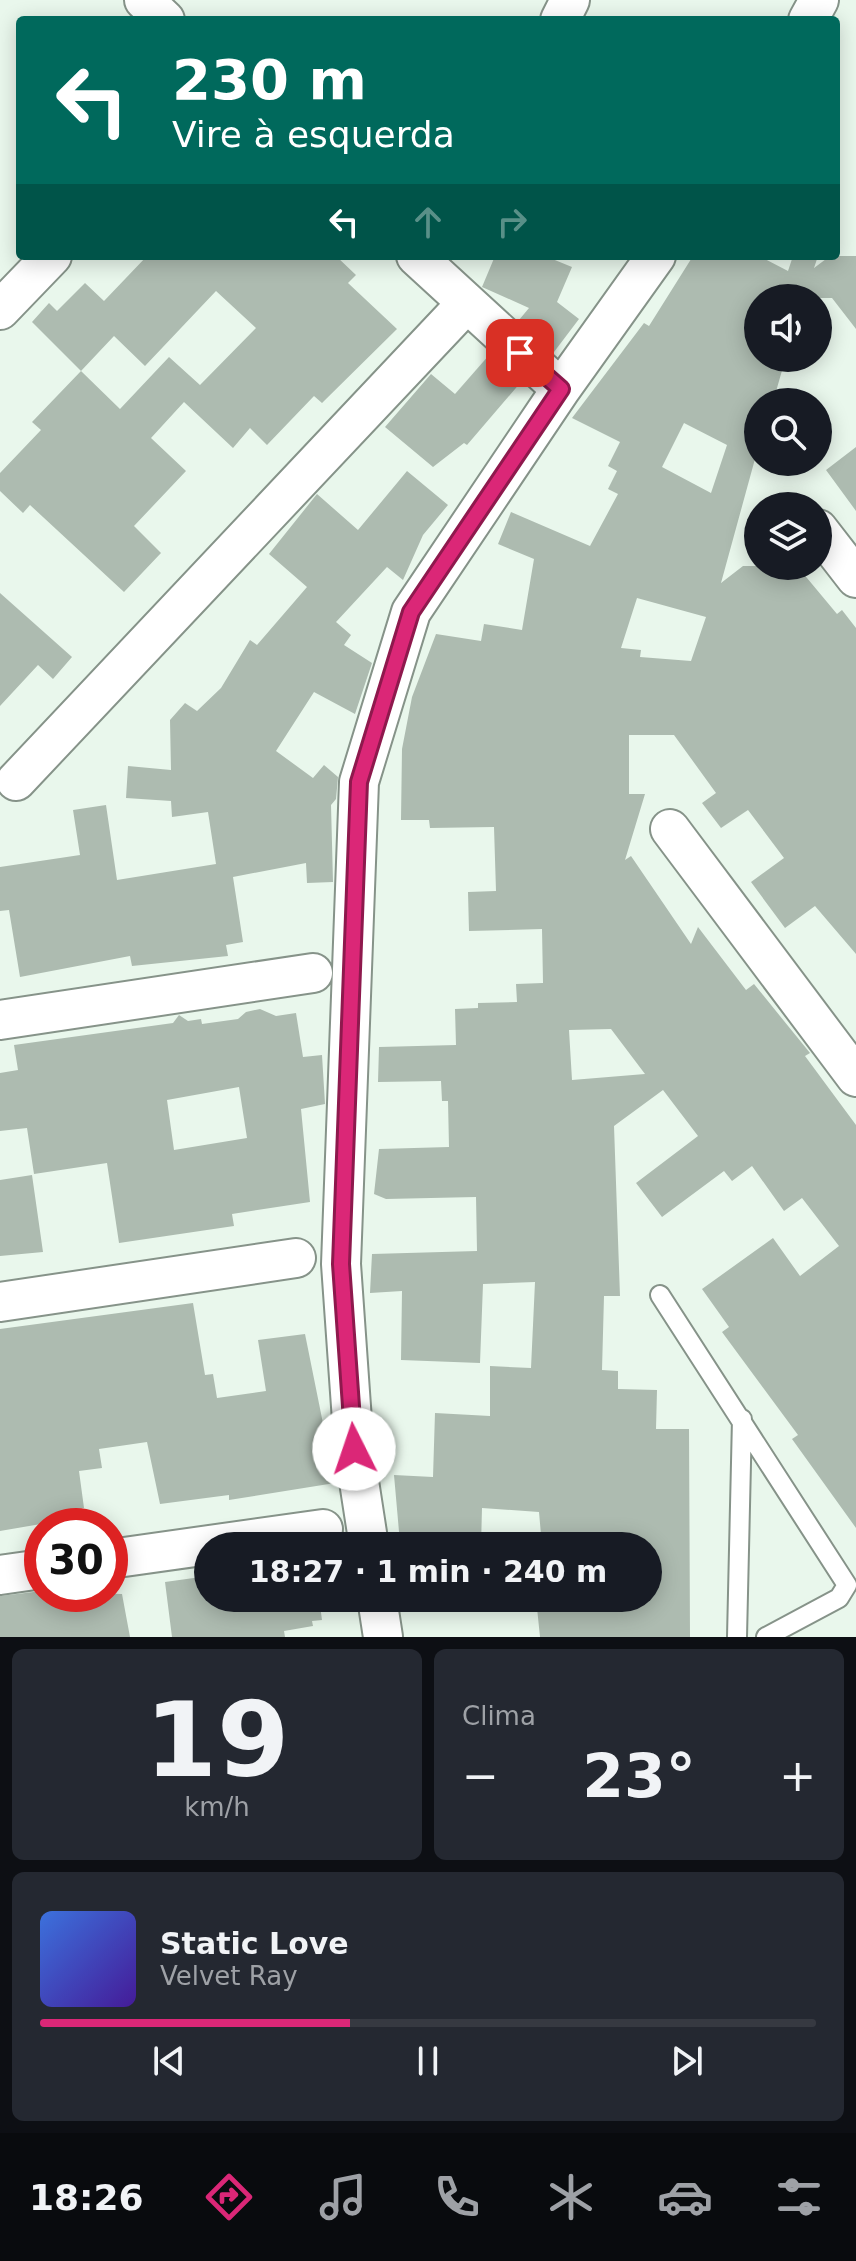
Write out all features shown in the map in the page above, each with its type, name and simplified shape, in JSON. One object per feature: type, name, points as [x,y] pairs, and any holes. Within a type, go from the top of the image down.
[{"type":"street","points":[[0,310],[48,260]]},
{"type":"street","points":[[367,1532],[354,1449],[341,1264],[359,782],[411,612],[561,389],[653,260]]},
{"type":"street","points":[[431,262],[465,305],[561,389]]},
{"type":"street","points":[[16,781],[465,305]]},
{"type":"street","points":[[832,547],[856,578]]},
{"type":"street","points":[[670,829],[856,1077]]},
{"type":"street","points":[[0,1020],[313,973]]},
{"type":"street","points":[[0,1302],[296,1258]]},
{"type":"street","points":[[128,1556],[323,1529]]},
{"type":"street","points":[[0,1575],[24,1572]]},
{"type":"street","points":[[379,1612],[383,1637]]},
{"type":"lane","points":[[660,1295],[847,1585],[839,1598],[766,1637]]},
{"type":"lane","points":[[737,1637],[742,1419]]},
{"type":"building","points":[[856,256],[856,329],[832,298],[832,284],[744,284],[744,372],[782,372],[777,388],[744,388],[744,476],[750,476],[721,583],[743,566],[744,580],[809,580],[837,614],[842,610],[856,628],[856,954],[815,906],[785,928],[751,882],[784,858],[748,810],[721,828],[702,803],[716,793],[674,735],[629,735],[629,794],[645,794],[625,860],[631,856],[691,944],[698,927],[746,990],[754,984],[810,1053],[805,1056],[856,1125],[856,1528],[792,1439],[798,1435],[722,1332],[729,1327],[702,1289],[773,1238],[800,1276],[839,1246],[802,1198],[784,1211],[752,1166],[732,1181],[724,1171],[662,1217],[636,1183],[698,1136],[663,1090],[614,1126],[620,1296],[604,1296],[602,1370],[618,1371],[618,1389],[657,1390],[656,1429],[689,1429],[690,1637],[540,1637],[537,1612],[662,1612],[662,1532],[541,1532],[539,1512],[482,1508],[481,1532],[399,1532],[394,1475],[433,1477],[435,1413],[490,1416],[490,1366],[531,1368],[535,1282],[483,1284],[480,1363],[401,1360],[402,1291],[370,1293],[372,1254],[477,1251],[476,1197],[386,1199],[374,1194],[379,1149],[449,1147],[448,1101],[442,1101],[441,1081],[378,1082],[379,1047],[456,1045],[455,1009],[478,1008],[478,1003],[517,1002],[516,984],[543,983],[542,929],[469,931],[468,892],[496,891],[494,827],[430,828],[429,820],[401,820],[402,749],[412,697],[436,634],[481,641],[484,624],[522,630],[534,559],[498,544],[511,512],[590,546],[618,494],[608,489],[617,471],[608,466],[620,442],[572,418],[644,323],[649,326],[690,260],[767,260],[788,271],[792,260],[817,260],[814,268],[825,260]],"holes":[[[684,423],[727,445],[711,493],[662,467]],[[637,598],[706,617],[691,661],[640,657],[641,650],[621,648]],[[611,1029],[645,1074],[572,1080],[569,1030]]]},
{"type":"building","points":[[143,260],[340,260],[356,275],[348,283],[397,329],[322,403],[314,396],[267,445],[250,428],[233,448],[184,402],[151,438],[186,471],[134,526],[161,553],[124,592],[30,505],[23,513],[0,491],[0,473],[41,430],[32,422],[81,371],[32,322],[49,303],[57,311],[85,283],[104,301]],"holes":[[[216,291],[256,328],[200,385],[169,357],[120,409],[81,371],[114,336],[145,366]]]},
{"type":"building","points":[[493,260],[555,260],[572,267],[557,302],[579,319],[554,352],[519,320],[529,308],[482,287]]},
{"type":"building","points":[[490,354],[521,382],[467,445],[464,443],[433,467],[385,427],[431,374],[455,394]]},
{"type":"building","points":[[856,447],[856,511],[830,476],[832,465]]},
{"type":"building","points":[[407,471],[448,505],[423,535],[403,580],[387,567],[336,622],[351,635],[344,645],[372,663],[355,714],[314,692],[276,751],[313,778],[324,765],[338,777],[336,799],[331,805],[333,882],[307,883],[306,863],[233,877],[243,942],[226,945],[228,956],[132,966],[130,956],[20,977],[9,910],[0,911],[0,867],[80,855],[73,810],[106,805],[117,880],[216,864],[208,812],[172,817],[171,801],[126,798],[128,766],[171,770],[170,720],[185,703],[197,711],[221,688],[250,640],[257,645],[307,587],[269,554],[317,494],[358,530]]},
{"type":"building","points":[[0,593],[72,657],[53,679],[38,665],[0,706]]},
{"type":"building","points":[[260,1009],[276,1016],[296,1013],[303,1057],[322,1055],[325,1104],[301,1109],[310,1202],[232,1214],[234,1226],[119,1243],[107,1163],[34,1174],[27,1128],[0,1131],[0,1073],[18,1070],[14,1045],[173,1023],[179,1015],[188,1021],[201,1019],[202,1024],[238,1019],[246,1012]],"holes":[[[239,1087],[247,1138],[174,1150],[167,1100]]]},
{"type":"building","points":[[32,1175],[43,1252],[0,1256],[0,1180]]},
{"type":"building","points":[[193,1303],[205,1375],[213,1374],[217,1398],[266,1391],[258,1340],[305,1334],[335,1483],[229,1500],[229,1495],[160,1504],[147,1442],[99,1449],[102,1468],[79,1471],[84,1508],[24,1508],[24,1527],[0,1531],[0,1329]]},
{"type":"building","points":[[194,1578],[194,1612],[321,1612],[322,1620],[312,1621],[313,1626],[284,1631],[285,1637],[172,1637],[165,1582]]},
{"type":"building","points":[[24,1593],[24,1612],[125,1612],[130,1637],[0,1637],[0,1596]]},
{"type":"route","points":[[354,1449],[341,1264],[359,782],[411,612],[561,389],[520,353]]}]
